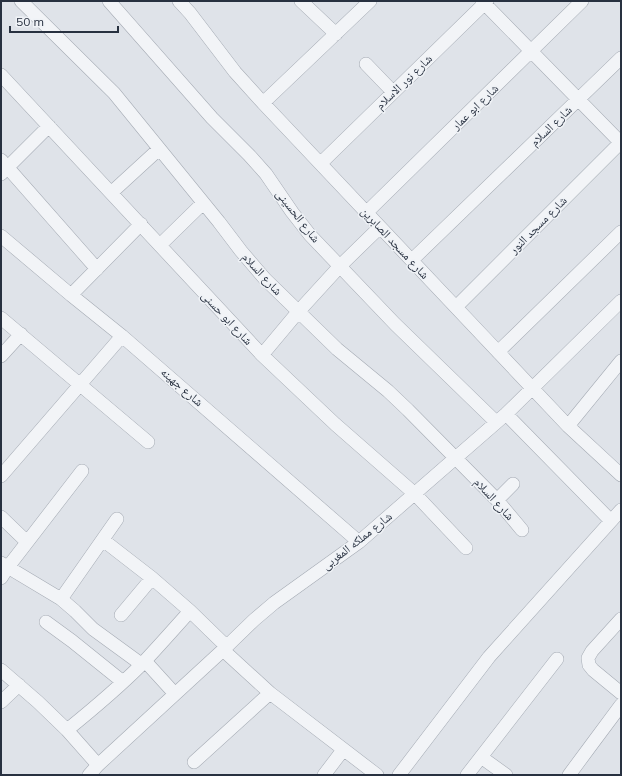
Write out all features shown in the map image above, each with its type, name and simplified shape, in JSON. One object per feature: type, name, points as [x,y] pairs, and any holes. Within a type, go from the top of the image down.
[{"type":"street","name":"شارع السلام","points":[[21,1],[114,93],[240,251],[265,279],[338,349],[408,410],[497,500],[522,530]]},
{"type":"street","name":"شارع الحسينى","points":[[109,1],[212,118],[266,174],[310,235],[395,324],[501,418],[611,521]]},
{"type":"street","name":"شارع مسجد الصابرين","points":[[179,1],[190,13],[235,72],[568,426],[621,475]]},
{"type":"street","points":[[301,1],[336,34]]},
{"type":"street","points":[[264,103],[370,1]]},
{"type":"street","name":"شارع ابو عمار","points":[[367,212],[582,1]]},
{"type":"street","points":[[484,2],[621,143]]},
{"type":"street","name":"شارع نور الاسلام","points":[[321,164],[484,2]]},
{"type":"street","name":"شارع السلام","points":[[412,260],[621,58]]},
{"type":"street","points":[[366,64],[393,92]]},
{"type":"street","name":"شارع ابو حسنى","points":[[1,75],[262,355],[335,424],[415,494],[466,548]]},
{"type":"street","points":[[49,126],[3,167],[97,269]]},
{"type":"street","name":"شارع مسجد النور","points":[[456,307],[621,143]]},
{"type":"street","points":[[111,193],[159,149]]},
{"type":"street","points":[[160,245],[203,203]]},
{"type":"street","points":[[71,295],[140,224]]},
{"type":"street","points":[[262,355],[298,312],[340,266],[380,227]]},
{"type":"street","points":[[498,352],[621,232]]},
{"type":"street","name":"شارع جهينه","points":[[1,236],[122,336],[359,542]]},
{"type":"street","name":"شارع مملكه المغربى","points":[[89,775],[254,620],[274,603],[359,542],[501,418],[621,301]]},
{"type":"street","points":[[1,318],[148,442]]},
{"type":"street","points":[[1,356],[21,334]]},
{"type":"street","points":[[1,476],[122,336]]},
{"type":"street","points":[[568,426],[621,361]]},
{"type":"street","points":[[82,471],[27,542],[3,569],[61,599],[92,629],[143,663],[175,694]]},
{"type":"street","points":[[497,500],[513,484]]},
{"type":"street","points":[[399,775],[489,657],[621,510]]},
{"type":"street","points":[[1,517],[27,542]]},
{"type":"street","points":[[61,599],[117,519]]},
{"type":"street","points":[[103,540],[152,578],[190,611],[224,648],[270,692],[377,775]]},
{"type":"street","points":[[121,615],[152,578]]},
{"type":"street","points":[[68,730],[143,663],[190,611]]},
{"type":"street","points":[[621,619],[592,651],[588,658],[589,665],[593,670],[621,693]]},
{"type":"street","points":[[46,622],[123,682]]},
{"type":"street","points":[[467,775],[557,659]]},
{"type":"street","points":[[1,670],[68,730],[98,765]]},
{"type":"street","points":[[1,702],[19,685]]},
{"type":"street","points":[[194,762],[270,692]]},
{"type":"street","points":[[569,775],[621,705]]},
{"type":"street","points":[[324,775],[343,750]]},
{"type":"street","points":[[481,757],[506,775]]}]
